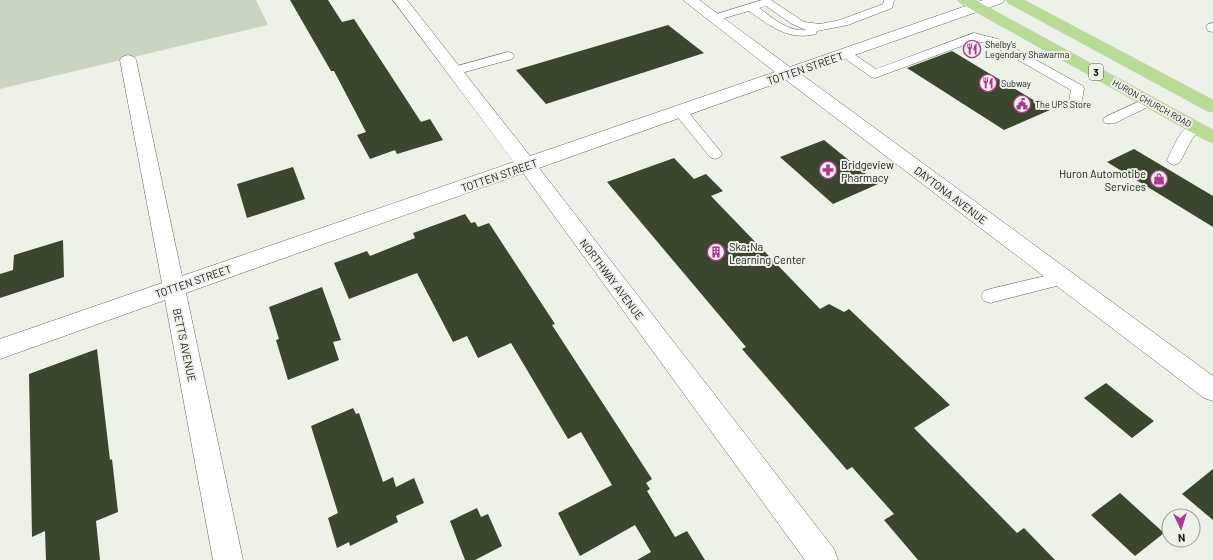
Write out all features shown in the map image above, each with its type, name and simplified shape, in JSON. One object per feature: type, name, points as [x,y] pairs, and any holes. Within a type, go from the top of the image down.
[{"type":"highway","name":"3","points":[[1013,0],[1213,107]]},
{"type":"highway","name":"HURON CHURCH ROAD","points":[[972,4],[1213,137]]},
{"type":"street","name":"NORTHWAY AVENUE","points":[[400,0],[823,560]]},
{"type":"street","name":"DAYTONA AVENUE","points":[[690,0],[1213,390]]},
{"type":"street","name":"TOTTEN STREET","points":[[0,348],[845,54],[972,4],[997,0]]},
{"type":"street","name":"BETTS AVENUE","points":[[128,60],[228,560]]},
{"type":"lane","points":[[749,4],[785,30],[804,34],[826,28],[888,6],[889,0]]},
{"type":"lane","points":[[714,18],[749,4],[767,2],[800,24],[813,28],[826,28]]},
{"type":"lane","points":[[845,54],[875,74],[974,36],[994,41],[1078,89],[1076,101]]},
{"type":"lane","points":[[454,71],[508,56]]},
{"type":"lane","points":[[1110,120],[1149,101]]},
{"type":"lane","points":[[680,112],[716,154]]},
{"type":"lane","points":[[1174,160],[1194,126]]},
{"type":"lane","points":[[990,296],[1062,278]]},
{"type":"green space","points":[[0,0],[256,0],[268,25],[0,89]]},
{"type":"building","points":[[290,0],[328,0],[342,22],[354,19],[421,122],[430,119],[443,140],[397,154],[395,150],[370,159],[357,135],[366,132],[334,71],[331,71]]},
{"type":"building","points":[[668,25],[704,53],[546,104],[516,70]]},
{"type":"building","points":[[952,51],[1050,110],[1004,130],[907,68]]},
{"type":"building","name":"Bridgeview Pharmacy","points":[[824,140],[878,184],[833,204],[780,157]]},
{"type":"building","name":"Huron Automotibe Services","points":[[1134,149],[1213,196],[1213,227],[1107,162]]},
{"type":"building","points":[[674,158],[694,179],[706,174],[723,191],[711,196],[820,309],[829,304],[844,312],[849,309],[950,405],[914,428],[1017,533],[1024,528],[1055,560],[918,560],[884,520],[894,514],[852,467],[847,470],[742,349],[746,347],[607,182]]},
{"type":"building","points":[[293,167],[305,199],[247,218],[237,184]]},
{"type":"building","points":[[465,214],[471,223],[475,222],[478,227],[489,223],[555,324],[552,325],[652,479],[646,483],[650,489],[647,491],[675,537],[687,531],[705,560],[637,560],[651,552],[635,525],[580,556],[558,513],[612,485],[581,432],[568,439],[511,343],[478,358],[467,336],[453,342],[417,273],[349,299],[334,263],[367,251],[370,256],[415,238],[413,233]]},
{"type":"building","points":[[63,240],[64,277],[0,298],[0,274],[13,270],[14,255]]},
{"type":"building","points":[[322,287],[341,340],[333,342],[339,360],[288,380],[276,340],[279,339],[269,307]]},
{"type":"building","points":[[97,349],[110,460],[112,459],[118,512],[96,521],[100,560],[46,560],[45,531],[32,537],[29,374]]},
{"type":"building","points":[[1106,383],[1154,421],[1132,438],[1084,398]]},
{"type":"building","points":[[353,408],[356,414],[359,413],[383,482],[393,477],[396,487],[414,478],[424,503],[396,516],[398,522],[350,546],[349,542],[337,548],[328,518],[338,513],[311,426]]},
{"type":"building","points":[[1213,469],[1213,520],[1201,510],[1201,508],[1199,508],[1182,494]]},
{"type":"building","points":[[1120,493],[1161,530],[1161,535],[1135,556],[1091,515]]},
{"type":"building","points":[[477,508],[481,517],[488,514],[502,546],[475,560],[465,560],[450,521]]},
{"type":"place","name":"Shelby's Legendary Shawarma","points":[[972,49]]},
{"type":"place","name":"Subway","points":[[988,83]]},
{"type":"place","name":"The UPS Store","points":[[1022,104]]},
{"type":"place","name":"Bridgeview Pharmacy","points":[[828,170]]},
{"type":"place","name":"Huron Automotibe Services","points":[[1159,179]]},
{"type":"place","name":"Ska:Na Learning Center","points":[[716,252]]}]
